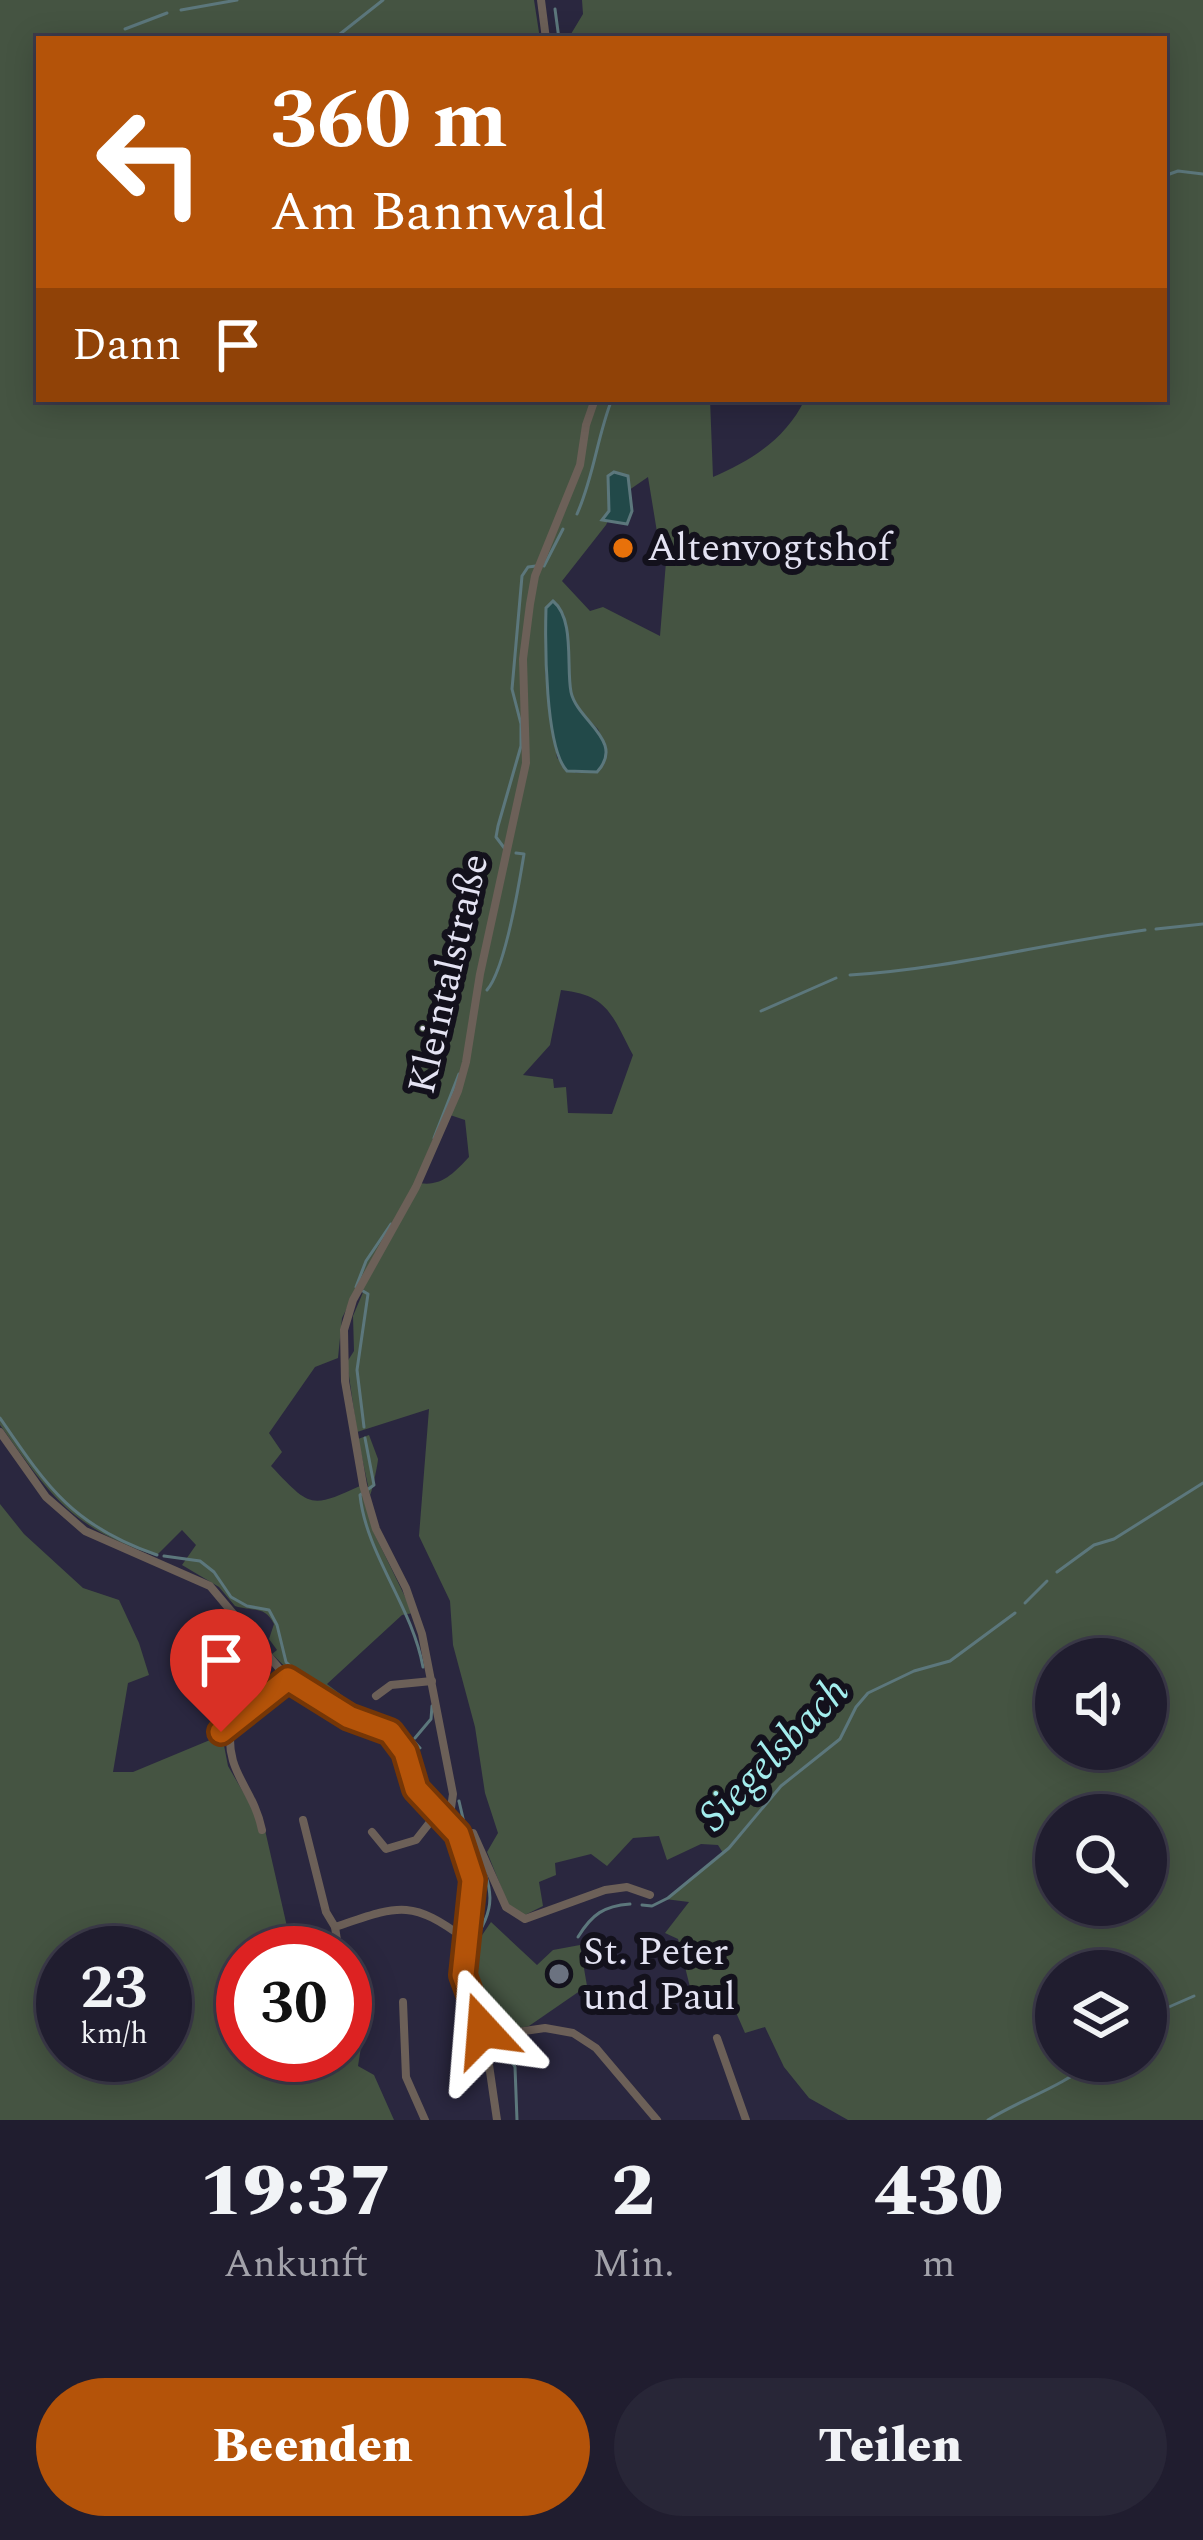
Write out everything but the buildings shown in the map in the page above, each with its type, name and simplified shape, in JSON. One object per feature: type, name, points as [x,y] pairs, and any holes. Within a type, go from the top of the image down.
[{"type":"street","points":[[541,0],[546,36]]},
{"type":"street","name":"Kleintalstraße","points":[[449,1822],[453,1794],[416,1611],[376,1529],[363,1485],[343,1360],[344,1330],[353,1300],[416,1187],[466,1062],[526,763],[523,659],[535,576],[580,465],[594,402]]},
{"type":"street","points":[[0,1432],[46,1497],[73,1521],[99,1539],[210,1586],[288,1679],[349,1717],[390,1732],[405,1752],[416,1789],[463,1834],[473,1880],[463,1975],[493,2040],[497,2120]]},
{"type":"street","points":[[221,1732],[288,1679]]},
{"type":"street","points":[[376,1696],[391,1685],[432,1682]]},
{"type":"street","points":[[231,1725],[228,1755],[258,1811],[262,1830]]},
{"type":"street","points":[[372,1832],[386,1849],[400,1845],[416,1840],[438,1812]]},
{"type":"street","points":[[303,1820],[326,1912],[334,1926]]},
{"type":"street","points":[[463,1834],[473,1833],[506,1907],[524,1919],[605,1890],[627,1887],[650,1894]]},
{"type":"street","points":[[339,1926],[406,1908],[429,1914],[465,1939]]},
{"type":"street","points":[[403,2002],[406,2077],[425,2120]]},
{"type":"street","points":[[493,2040],[545,2028],[584,2038],[657,2120]]},
{"type":"street","points":[[717,2038],[746,2120]]},
{"type":"shaded area","points":[[0,0],[534,0],[540,36],[36,36],[36,402],[710,402],[713,477],[766,447],[803,402],[1167,402],[1167,36],[570,36],[583,14],[582,0],[1203,0],[1203,2120],[848,2120],[809,2098],[784,2067],[765,2027],[745,2033],[728,1994],[693,1999],[678,1939],[665,1933],[689,1902],[665,1899],[723,1853],[718,1845],[701,1844],[667,1860],[659,1836],[633,1838],[607,1866],[591,1854],[555,1863],[556,1875],[539,1882],[543,1906],[523,1916],[510,1909],[487,1852],[498,1833],[453,1645],[450,1601],[419,1536],[429,1409],[357,1432],[347,1362],[354,1351],[353,1316],[364,1290],[358,1286],[342,1318],[338,1358],[315,1367],[269,1433],[282,1452],[271,1466],[303,1496],[320,1501],[360,1486],[374,1533],[413,1613],[402,1615],[327,1684],[359,1708],[376,1714],[374,1720],[317,1694],[319,1689],[304,1678],[300,1681],[272,1654],[277,1650],[269,1639],[274,1624],[267,1614],[235,1606],[219,1587],[182,1565],[196,1545],[182,1530],[156,1556],[82,1521],[49,1490],[0,1425]],"holes":[[[648,477],[657,532],[668,537],[660,636],[603,607],[590,611],[562,581],[606,525],[619,497]],[[546,608],[564,614],[571,691],[578,710],[598,729],[605,745],[605,762],[597,772],[576,773],[557,758],[545,671]],[[561,990],[599,1002],[633,1055],[612,1114],[568,1113],[566,1087],[554,1088],[553,1079],[523,1075],[550,1045]],[[444,1113],[465,1120],[469,1157],[446,1178],[415,1182]]]},
{"type":"shaded area","points":[[614,472],[628,476],[632,511],[627,524],[602,520],[609,511],[608,476]]},
{"type":"shaded area","points":[[553,601],[567,631],[571,692],[606,750],[597,772],[567,771],[554,741],[546,645],[546,608]]},
{"type":"shaded area","points":[[369,1435],[378,1459],[370,1495],[358,1439]]},
{"type":"shaded area","points":[[0,1504],[24,1534],[83,1588],[119,1600],[139,1643],[149,1675],[128,1683],[113,1772],[133,1772],[222,1735],[228,1766],[265,1830],[287,1926],[216,1926],[216,2082],[372,2082],[372,2074],[394,2120],[0,2120]]},
{"type":"shaded area","points":[[491,1922],[537,1965],[553,1950],[580,1945],[587,1986],[529,2026],[496,2033],[474,1981],[474,1947]]},
{"type":"waterway","points":[[181,10],[237,0]]},
{"type":"waterway","points":[[340,34],[383,0]]},
{"type":"waterway","points":[[555,9],[559,36]]},
{"type":"waterway","points":[[125,29],[167,13]]},
{"type":"waterway","points":[[1167,175],[1178,171],[1203,174]]},
{"type":"waterway","points":[[577,514],[611,402]]},
{"type":"waterway","points":[[544,566],[563,529]]},
{"type":"waterway","points":[[505,849],[496,837],[521,746],[512,689],[522,576],[528,567],[536,566]]},
{"type":"waterway","points":[[487,990],[500,964],[515,905],[524,854],[516,853]]},
{"type":"waterway","points":[[1156,929],[1203,924]]},
{"type":"waterway","points":[[850,975],[1145,930]]},
{"type":"waterway","points":[[761,1011],[836,978]]},
{"type":"waterway","points":[[434,1138],[459,1074]]},
{"type":"waterway","points":[[364,1427],[357,1370],[368,1294],[356,1287],[366,1261],[391,1224]]},
{"type":"waterway","points":[[0,1418],[65,1502],[104,1531],[157,1555]]},
{"type":"waterway","points":[[365,1438],[374,1485],[360,1495],[364,1517],[423,1667]]},
{"type":"waterway","name":"Siegelsbach","points":[[1057,1572],[1094,1545],[1114,1539],[1203,1483]]},
{"type":"waterway","points":[[164,1556],[200,1561],[231,1597],[269,1610],[286,1662],[298,1674],[405,1732],[420,1748]]},
{"type":"waterway","name":"Siegelsbach","points":[[1025,1603],[1047,1581]]},
{"type":"waterway","name":"Siegelsbach","points":[[642,1905],[668,1898],[729,1848],[781,1786],[840,1739],[868,1693],[914,1671],[950,1661],[1015,1613]]},
{"type":"waterway","points":[[415,1738],[431,1719],[432,1706]]},
{"type":"waterway","points":[[459,1801],[465,1827]]},
{"type":"waterway","points":[[471,1838],[490,1893],[487,1917],[470,1945],[471,1981],[495,2034]]},
{"type":"waterway","name":"Siegelsbach","points":[[578,1937],[600,1913],[630,1904]]},
{"type":"waterway","points":[[1167,2008],[1194,1996]]},
{"type":"waterway","points":[[501,2043],[515,2067],[517,2120]]},
{"type":"waterway","points":[[988,2120],[1062,2082]]},
{"type":"place","name":"Altenvogtshof","points":[[623,548]]},
{"type":"place","name":"St. Peter und Paul","points":[[559,1974]]},
{"type":"route","points":[[221,1732],[288,1679],[349,1717],[380,1727],[398,1740],[416,1789],[458,1834],[471,1868],[463,1975],[483,2030]]}]
